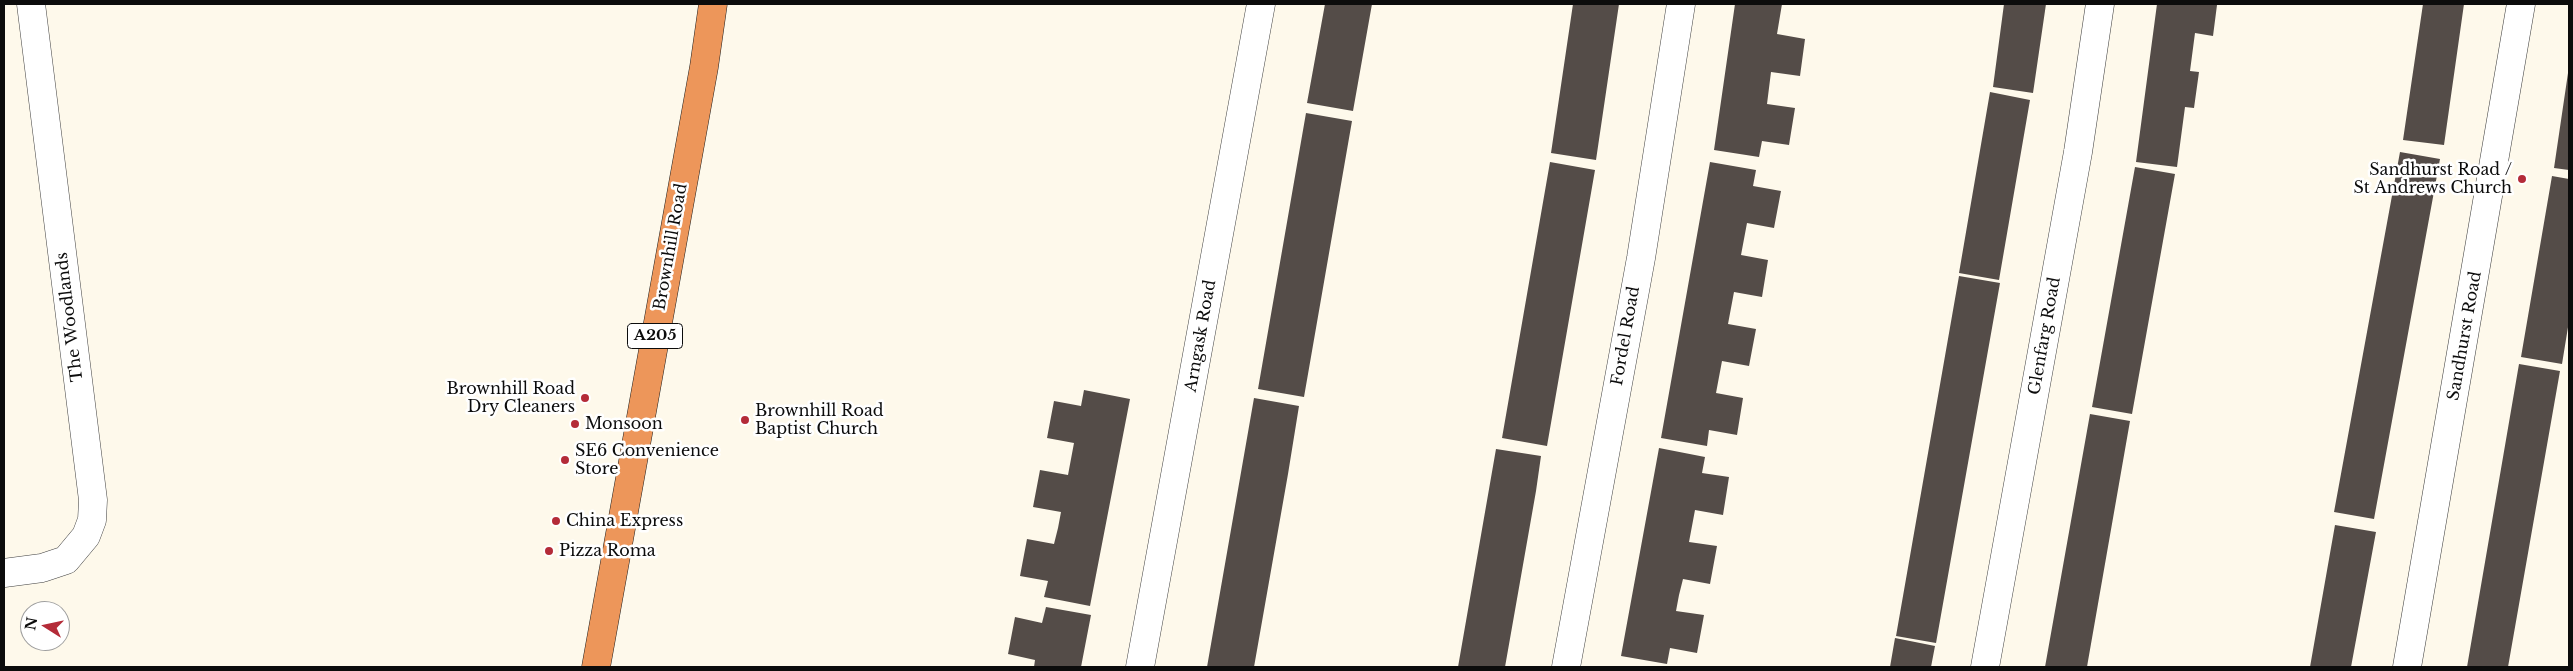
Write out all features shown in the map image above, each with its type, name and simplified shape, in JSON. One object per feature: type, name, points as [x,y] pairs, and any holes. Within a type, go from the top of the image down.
[{"type":"highway","name":"Brownhill Road","points":[[596,667],[704,67],[713,4]]},
{"type":"street","name":"The Woodlands","points":[[4,573],[42,568],[66,560],[86,536],[92,520],[93,500],[31,4]]},
{"type":"street","name":"Arngask Road","points":[[1140,667],[1261,4]]},
{"type":"street","name":"Fordel Road","points":[[1566,667],[1642,248],[1682,4]]},
{"type":"street","name":"Glenfarg Road","points":[[1985,667],[2078,152],[2100,4]]},
{"type":"street","name":"Sandhurst Road","points":[[2408,667],[2521,4]]},
{"type":"building","points":[[1325,4],[1372,4],[1353,111],[1307,103]]},
{"type":"building","points":[[1573,4],[1619,4],[1596,160],[1551,153]]},
{"type":"building","points":[[1735,4],[1782,4],[1777,34],[1805,39],[1800,76],[1771,72],[1767,104],[1795,108],[1789,145],[1762,141],[1759,157],[1714,150]]},
{"type":"building","points":[[2004,4],[2046,4],[2033,93],[1993,87]]},
{"type":"building","points":[[2157,4],[2217,5],[2213,36],[2195,33],[2190,71],[2199,72],[2194,108],[2185,107],[2177,167],[2136,162]]},
{"type":"building","points":[[2423,4],[2464,4],[2444,145],[2403,140]]},
{"type":"building","points":[[2569,73],[2569,170],[2554,168]]},
{"type":"building","points":[[1990,92],[2030,100],[1999,280],[1959,273]]},
{"type":"building","points":[[1306,113],[1352,121],[1304,397],[1258,389]]},
{"type":"building","points":[[2400,152],[2440,159],[2374,519],[2334,512]]},
{"type":"building","points":[[1550,162],[1595,170],[1547,446],[1502,438]]},
{"type":"building","points":[[1710,162],[1756,170],[1753,186],[1781,191],[1774,228],[1747,223],[1741,255],[1768,260],[1762,297],[1734,292],[1728,324],[1756,329],[1749,366],[1722,361],[1716,393],[1743,398],[1737,435],[1709,430],[1707,446],[1661,438]]},
{"type":"building","points":[[2135,167],[2175,174],[2132,414],[2092,407]]},
{"type":"building","points":[[2552,176],[2569,179],[2569,321],[2562,364],[2521,357]]},
{"type":"building","points":[[1959,276],[2000,283],[1936,643],[1896,636]]},
{"type":"building","points":[[2519,364],[2560,371],[2508,667],[2467,667]]},
{"type":"building","points":[[1084,390],[1130,399],[1090,606],[1044,597],[1048,581],[1020,576],[1027,539],[1054,544],[1058,528],[1061,512],[1033,507],[1040,470],[1068,475],[1074,443],[1047,438],[1054,401],[1081,406]]},
{"type":"building","points":[[1254,398],[1299,406],[1288,474],[1254,667],[1207,667]]},
{"type":"building","points":[[2090,414],[2130,421],[2087,667],[2045,667]]},
{"type":"building","points":[[1659,448],[1705,457],[1702,473],[1729,477],[1723,515],[1695,510],[1689,542],[1717,546],[1710,584],[1683,579],[1676,611],[1704,615],[1697,653],[1670,648],[1667,664],[1621,656]]},
{"type":"building","points":[[1496,449],[1541,456],[1536,491],[1505,667],[1458,667]]},
{"type":"building","points":[[2335,525],[2376,532],[2351,667],[2310,667]]},
{"type":"building","points":[[1046,607],[1091,615],[1081,667],[1034,667],[1035,660],[1008,654],[1015,617],[1042,623]]},
{"type":"building","points":[[1895,638],[1935,646],[1931,667],[1890,667]]},
{"type":"place","name":"Sandhurst Road / St Andrews Church","points":[[2522,179]]},
{"type":"place","name":"Brownhill Road Dry Cleaners","points":[[585,398]]},
{"type":"place","name":"Brownhill Road Baptist Church","points":[[745,420]]},
{"type":"place","name":"Monsoon","points":[[575,424]]},
{"type":"place","name":"SE6 Convenience Store","points":[[565,460]]},
{"type":"place","name":"China Express","points":[[556,521]]},
{"type":"place","name":"Pizza Roma","points":[[549,551]]}]
